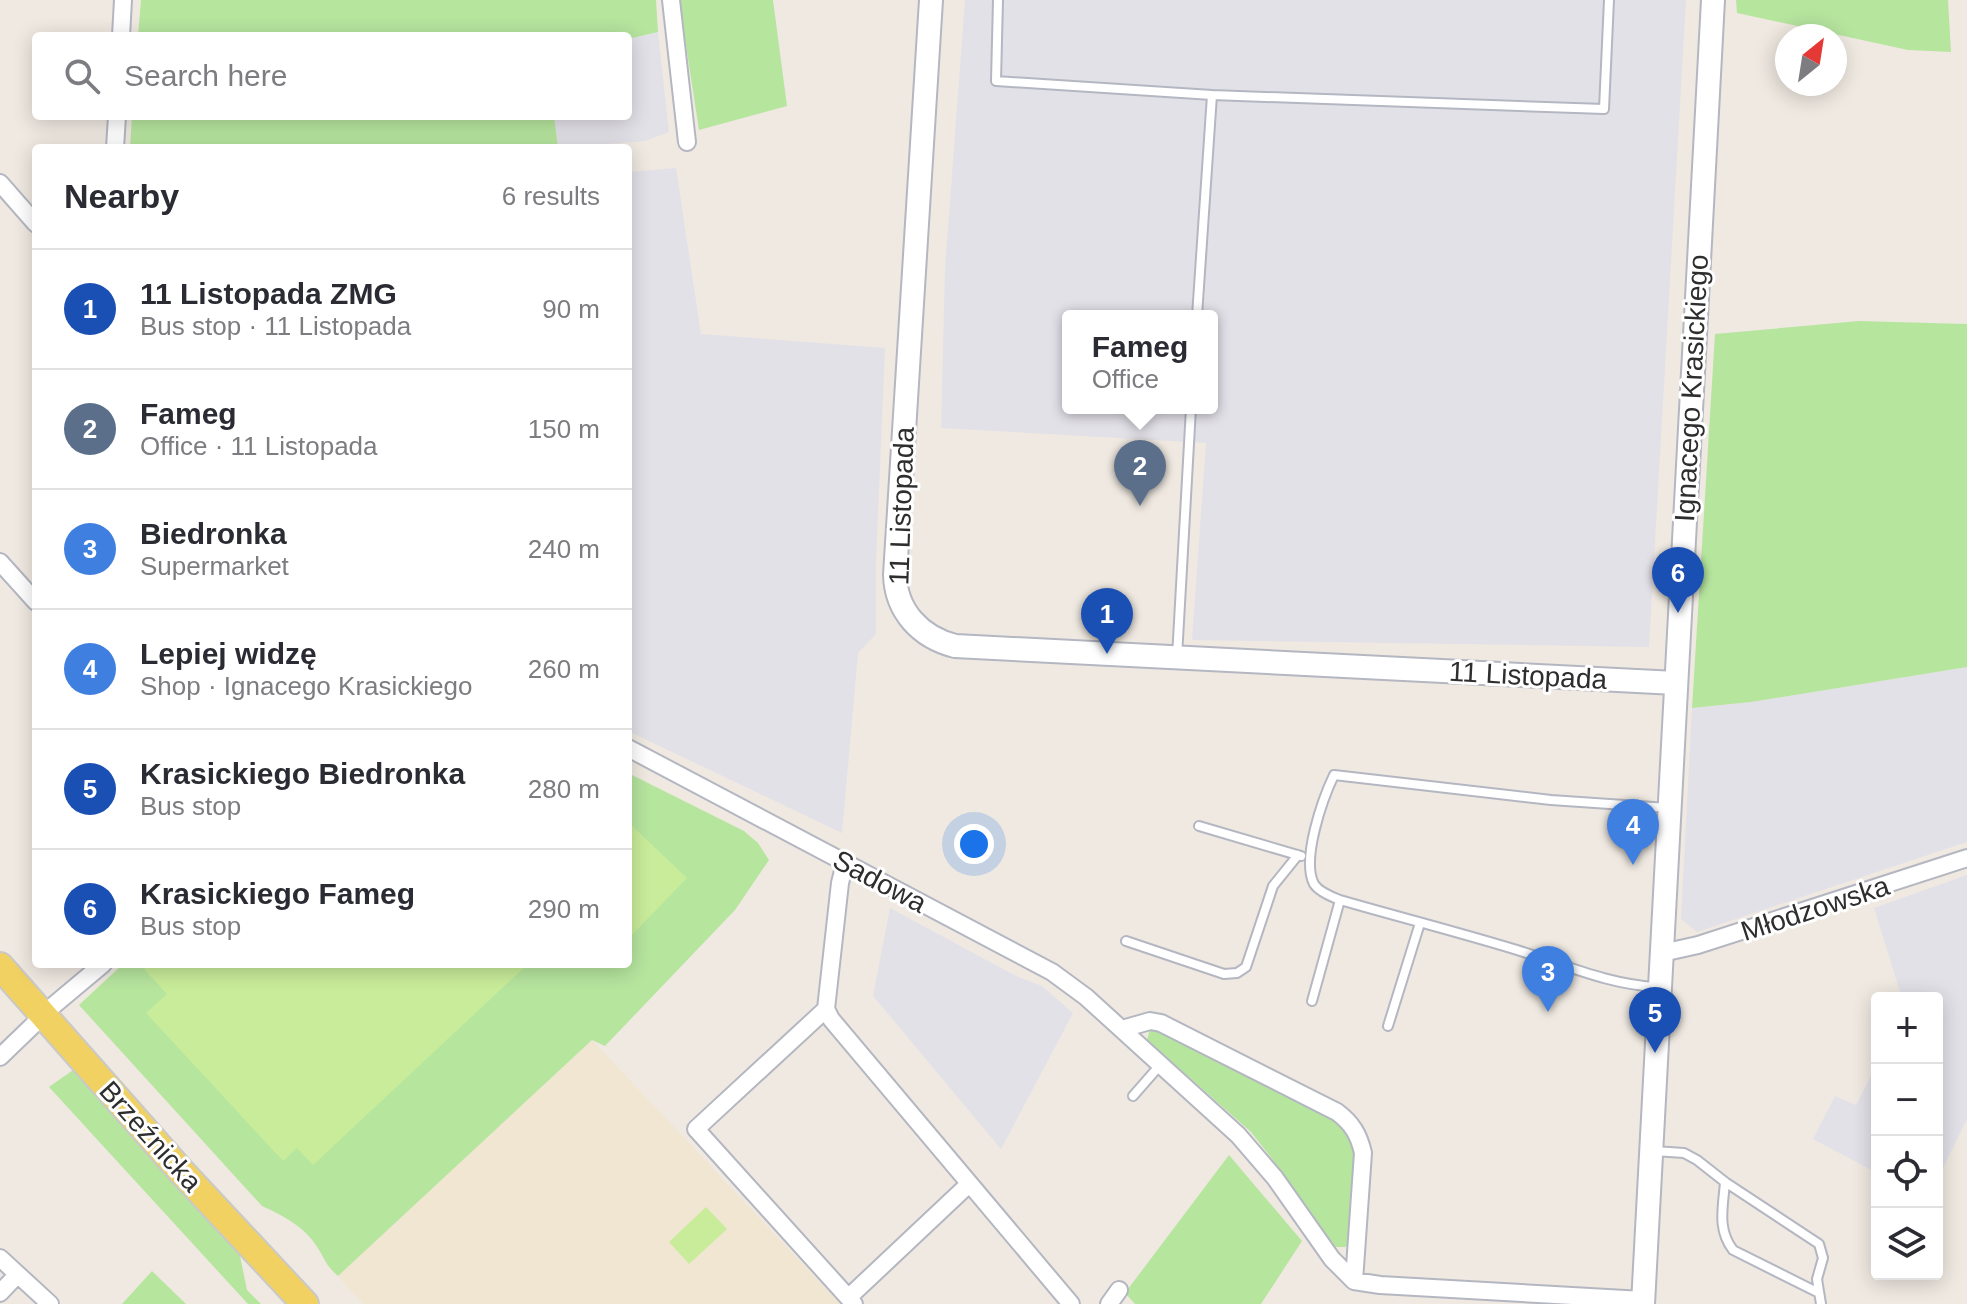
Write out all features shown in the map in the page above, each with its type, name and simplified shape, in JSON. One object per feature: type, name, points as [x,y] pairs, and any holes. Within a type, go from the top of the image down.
[{"type":"main road","name":"Brzeźnicka","points":[[0,966],[180,1170],[305,1304]]},
{"type":"street","points":[[121,32],[123,0]]},
{"type":"street","points":[[671,0],[687,142]]},
{"type":"street","name":"11 Listopada","points":[[931,0],[895,575],[898,598],[904,611],[922,630],[939,641],[955,646],[1676,683]]},
{"type":"street","name":"Ignacego Krasickiego","points":[[1643,1302],[1713,0]]},
{"type":"street","points":[[115,144],[117,120]]},
{"type":"street","points":[[0,183],[32,219]]},
{"type":"street","points":[[0,562],[32,598]]},
{"type":"street","name":"Sadowa","points":[[632,750],[1052,972],[1122,1029],[1238,1135],[1275,1178],[1332,1259],[1354,1281]]},
{"type":"street","name":"Młodzowska","points":[[1662,953],[1698,945],[1967,858]]},
{"type":"street","points":[[845,863],[826,1009],[831,1019],[1071,1304]]},
{"type":"street","points":[[0,1057],[98,968]]},
{"type":"street","points":[[826,1009],[696,1129],[851,1300],[969,1184]]},
{"type":"street","points":[[1122,1029],[1150,1021],[1161,1023],[1348,1120],[1360,1140],[1363,1153],[1354,1281],[1643,1302]]},
{"type":"street","points":[[0,1258],[50,1304]]},
{"type":"street","points":[[0,1293],[17,1275]]},
{"type":"street","points":[[1109,1304],[1119,1290]]},
{"type":"lane","points":[[998,0],[996,81],[1212,95],[1604,109],[1609,0]]},
{"type":"lane","points":[[1197,310],[1212,95]]},
{"type":"lane","points":[[1177,658],[1191,414]]},
{"type":"lane","points":[[1660,987],[1600,977],[1340,900],[1314,884],[1310,858],[1325,794],[1334,775],[1551,800],[1669,809]]},
{"type":"lane","points":[[1199,826],[1310,858]]},
{"type":"lane","points":[[1126,941],[1224,974],[1237,973],[1246,967],[1273,886],[1298,855]]},
{"type":"lane","points":[[1312,1001],[1340,900]]},
{"type":"lane","points":[[1388,1026],[1420,923]]},
{"type":"lane","points":[[1133,1096],[1161,1064]]},
{"type":"lane","points":[[1650,1151],[1684,1153],[1819,1244],[1823,1258],[1817,1279],[1821,1304]]},
{"type":"lane","points":[[1725,1182],[1721,1225],[1723,1237],[1733,1250],[1819,1293]]},
{"type":"shaded area","points":[[965,0],[1686,0],[1649,647],[1192,640],[1206,443],[941,428],[945,269]]},
{"type":"shaded area","points":[[658,32],[669,132],[645,141],[558,144],[554,120],[632,120],[632,38]]},
{"type":"shaded area","points":[[676,168],[701,334],[885,348],[876,634],[858,653],[842,833],[632,733],[632,172]]},
{"type":"shaded area","points":[[1967,667],[1967,842],[1697,932],[1681,919],[1692,708],[1751,702]]},
{"type":"shaded area","points":[[1967,875],[1967,1119],[1943,1168],[1943,992],[1900,992],[1874,908]]},
{"type":"shaded area","points":[[890,908],[1016,976],[1042,986],[1073,1013],[1001,1149],[873,996]]},
{"type":"shaded area","points":[[592,1040],[840,1304],[363,1304],[338,1276]]},
{"type":"shaded area","points":[[1871,1076],[1871,1170],[1813,1139],[1835,1096],[1856,1105]]},
{"type":"green space","points":[[141,0],[656,0],[658,32],[632,38],[632,32],[138,32]]},
{"type":"green space","points":[[679,0],[773,0],[787,106],[699,130]]},
{"type":"green space","points":[[1736,0],[1948,0],[1951,52],[1908,50],[1847,37],[1847,24],[1788,24],[1737,13]]},
{"type":"green space","points":[[132,120],[554,120],[558,144],[130,144]]},
{"type":"green space","points":[[1859,321],[1967,324],[1967,667],[1751,702],[1692,708],[1715,334]]},
{"type":"green space","points":[[632,775],[744,831],[758,843],[769,860],[735,910],[605,1046],[592,1040],[338,1276],[301,1229],[262,1206],[79,1005],[119,968],[632,968]]},
{"type":"green space","points":[[632,826],[687,878],[632,935]]},
{"type":"green space","points":[[524,968],[313,1165],[297,1148],[283,1161],[146,1013],[167,994],[144,969]]},
{"type":"green space","points":[[1150,1029],[1158,1029],[1335,1115],[1346,1127],[1356,1149],[1352,1242],[1345,1247],[1333,1247],[1251,1132],[1147,1040]]},
{"type":"green space","points":[[76,1068],[239,1251],[247,1290],[261,1304],[248,1304],[49,1087]]},
{"type":"green space","points":[[1229,1155],[1302,1241],[1261,1304],[1135,1304],[1125,1293]]},
{"type":"green space","points":[[706,1207],[727,1229],[689,1264],[669,1242]]},
{"type":"green space","points":[[152,1271],[186,1304],[122,1304]]},
{"type":"place","name":"Fameg","points":[[1140,506]]},
{"type":"place","name":"Krasickiego Fameg","points":[[1678,613]]},
{"type":"place","name":"11 Listopada ZMG","points":[[1107,654]]},
{"type":"place","name":"Lepiej widzę","points":[[1633,865]]},
{"type":"place","name":"Biedronka","points":[[1548,1012]]},
{"type":"place","name":"Krasickiego Biedronka","points":[[1655,1053]]}]
